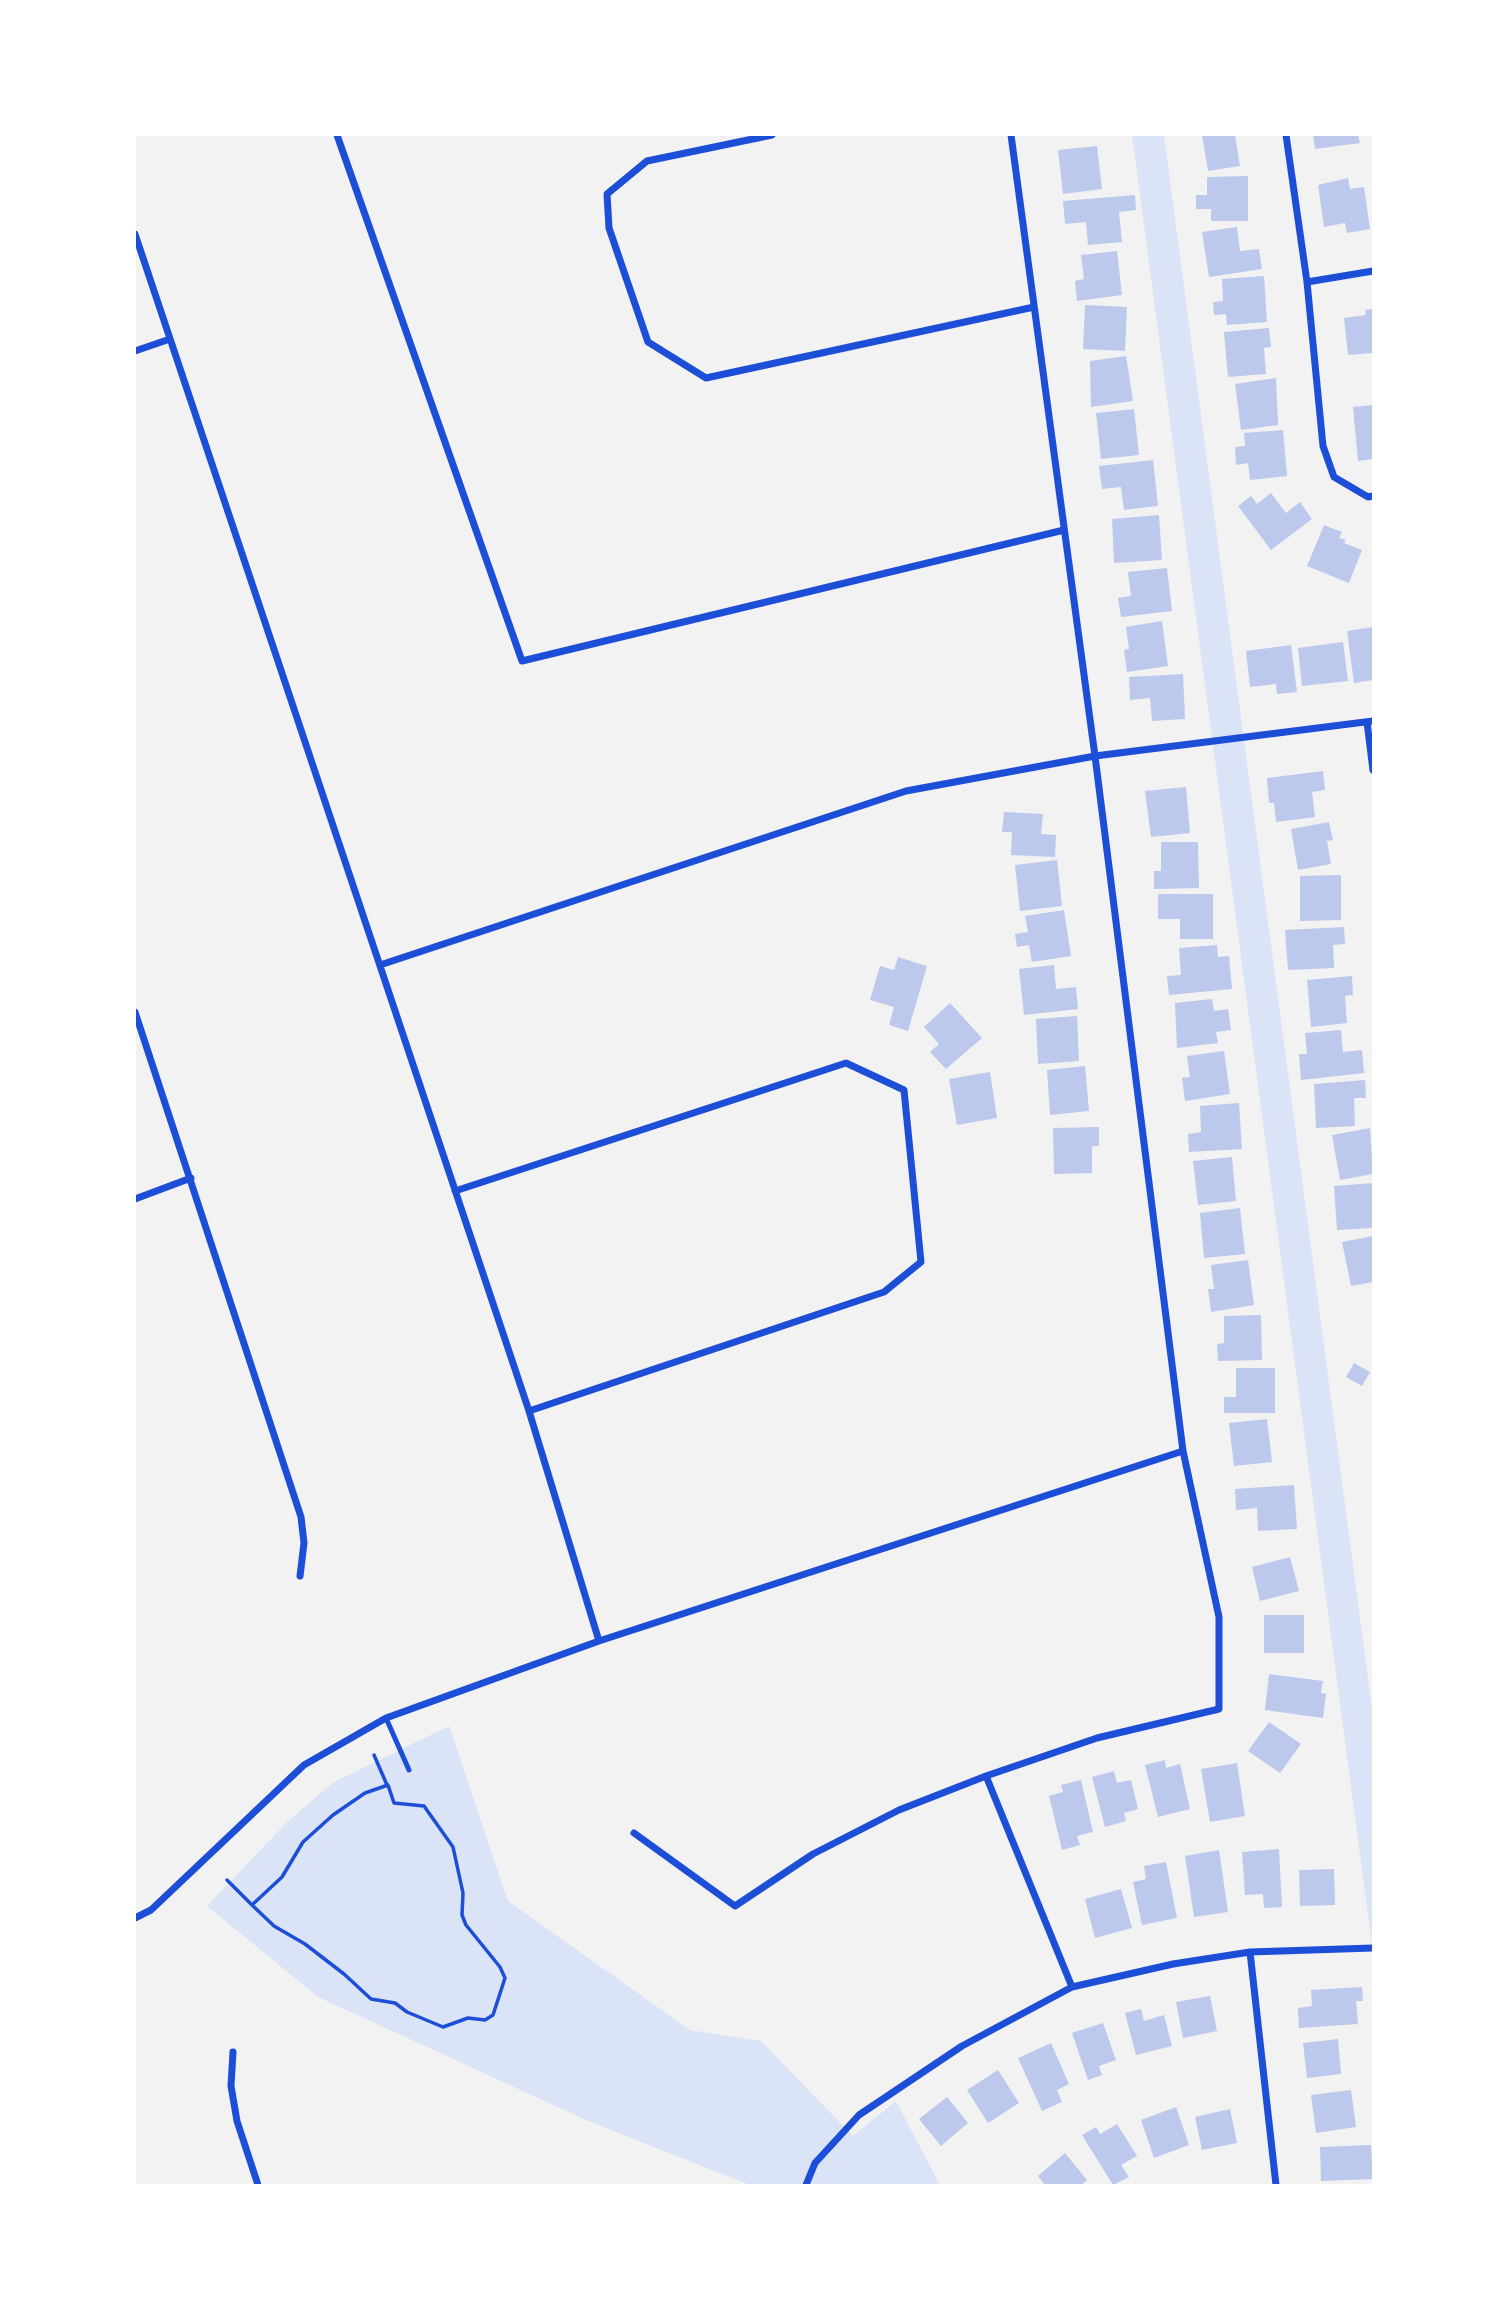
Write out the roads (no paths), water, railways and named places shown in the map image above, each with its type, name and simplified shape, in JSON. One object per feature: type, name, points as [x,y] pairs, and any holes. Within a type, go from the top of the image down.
[{"type":"street","points":[[337,135],[522,661],[1064,530]]},
{"type":"street","points":[[772,135],[647,161],[607,194],[609,228],[648,342],[706,378],[1034,307]]},
{"type":"street","points":[[634,1833],[735,1906],[813,1854],[899,1810],[986,1776],[1097,1738],[1219,1709],[1219,1617],[1183,1451],[1095,756],[1011,135]]},
{"type":"street","points":[[1286,135],[1307,282],[1323,446],[1334,477],[1368,496],[1373,496]]},
{"type":"street","points":[[135,234],[529,1411],[598,1641]]},
{"type":"street","points":[[1307,282],[1373,271]]},
{"type":"street","points":[[135,351],[170,340]]},
{"type":"street","points":[[380,965],[906,791],[1095,756],[1370,721],[1373,770]]},
{"type":"street","points":[[135,1012],[301,1517],[303,1543],[300,1576]]},
{"type":"street","points":[[456,1191],[846,1063],[904,1090],[921,1262],[884,1292],[529,1411]]},
{"type":"street","points":[[135,1199],[191,1178]]},
{"type":"street","points":[[135,1918],[151,1910],[304,1765],[386,1718],[486,1679],[598,1641],[1183,1451]]},
{"type":"street","points":[[986,1776],[1072,1987]]},
{"type":"street","points":[[806,2185],[815,2163],[859,2115],[962,2046],[1072,1987],[1173,1964],[1250,1952],[1373,1948]]},
{"type":"street","points":[[1250,1952],[1276,2185]]},
{"type":"street","points":[[233,2052],[231,2086],[237,2122],[258,2185]]},
{"type":"lane","points":[[386,1718],[409,1770]]}]
